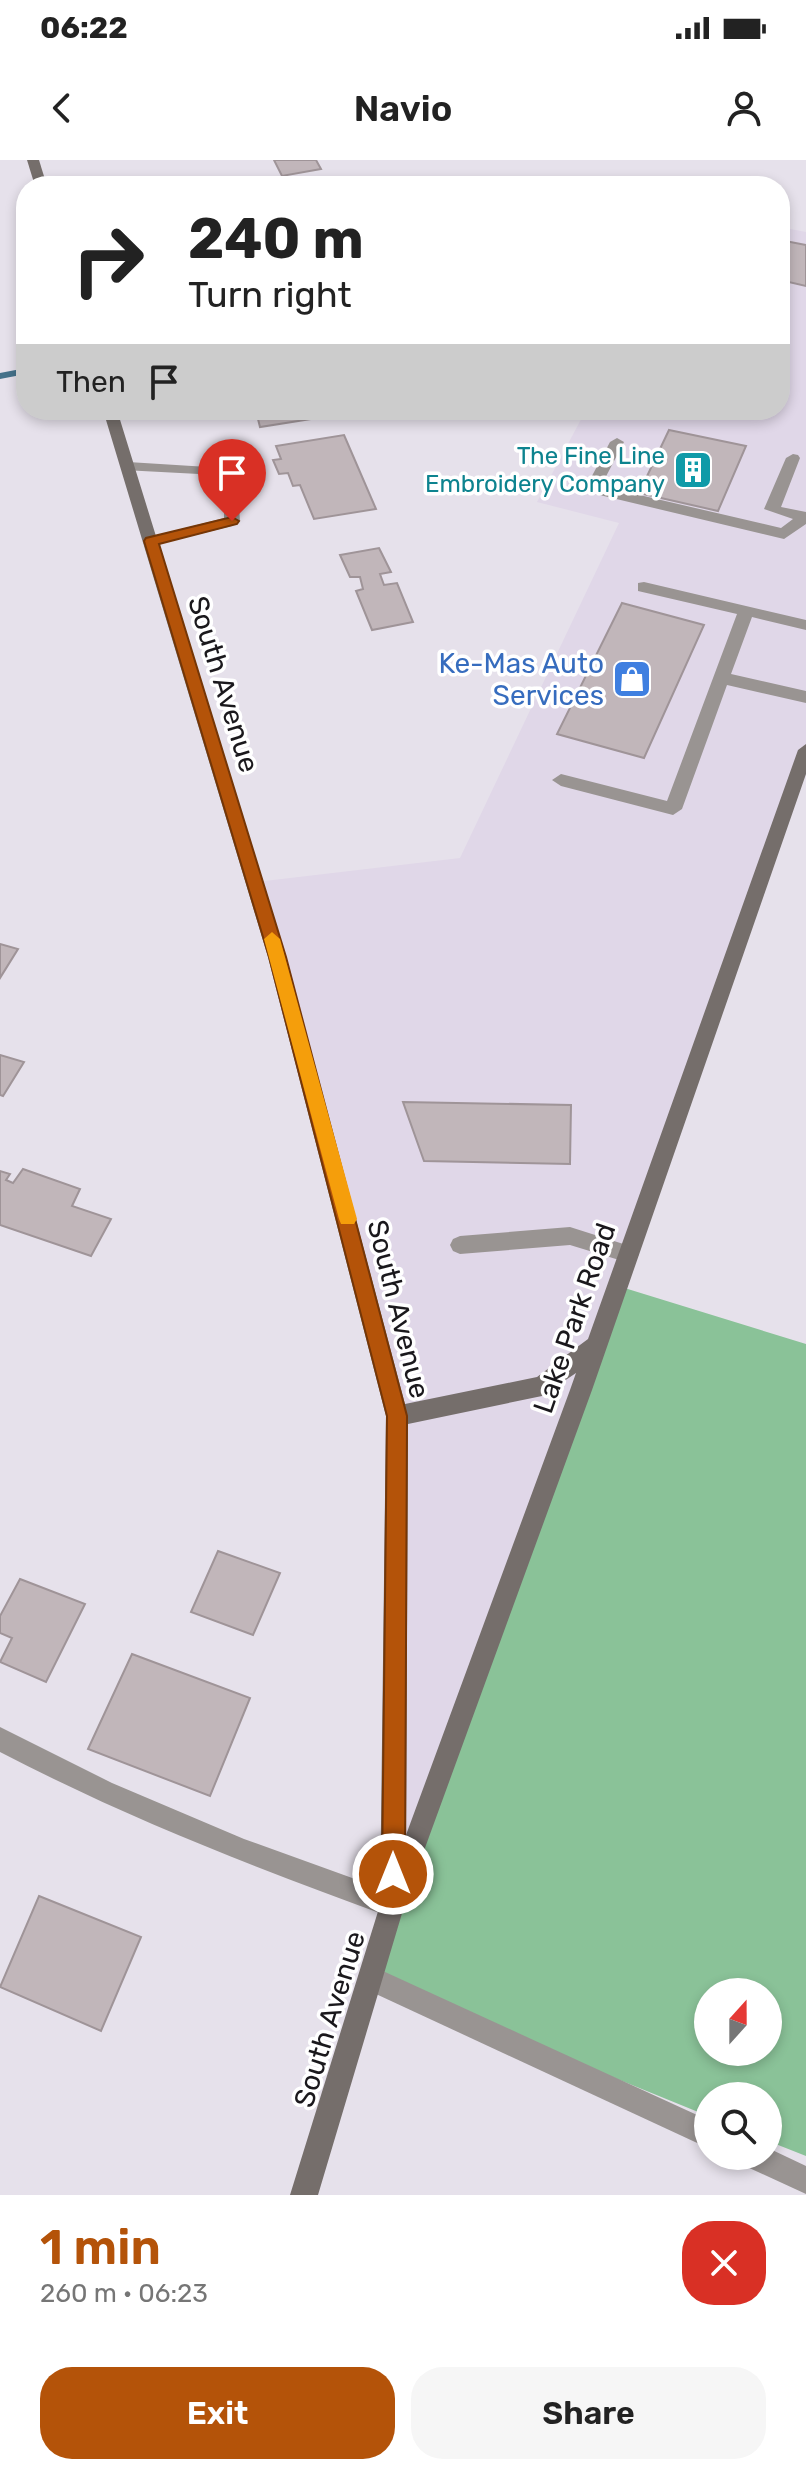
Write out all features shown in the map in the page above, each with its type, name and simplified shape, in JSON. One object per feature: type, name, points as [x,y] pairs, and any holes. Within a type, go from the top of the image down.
[{"type":"main road","name":"South Avenue","points":[[113,420],[281,969],[397,1416],[393,1905],[304,2195]]},
{"type":"main road","name":"Lake Park Road","points":[[393,1905],[597,1345],[804,761]]},
{"type":"main road","points":[[397,1416],[542,1386],[597,1345]]},
{"type":"lane","points":[[617,442],[592,489],[784,534],[805,517]]},
{"type":"lane","points":[[793,458],[772,509],[805,517]]},
{"type":"lane","points":[[128,467],[203,470],[231,492],[232,521],[151,541]]},
{"type":"lane","points":[[644,587],[806,625]]},
{"type":"lane","points":[[561,780],[673,809],[746,611]]},
{"type":"lane","points":[[722,678],[806,697]]},
{"type":"lane","points":[[460,1245],[570,1236],[629,1254]]},
{"type":"lane","points":[[0,1739],[103,1792],[244,1851],[393,1905]]},
{"type":"lane","points":[[372,1979],[694,2128]]},
{"type":"lane","points":[[782,2169],[806,2180]]},
{"type":"shaded area","points":[[790,229],[806,232],[806,767],[393,1905],[397,1416],[256,882],[460,858],[619,523],[537,502],[581,420],[790,420]]},
{"type":"green space","points":[[618,1286],[806,1344],[806,2156],[782,2147],[782,2082],[694,2082],[694,2110],[372,1979]]},
{"type":"building","points":[[274,160],[316,160],[321,169],[282,176]]},
{"type":"building","points":[[790,242],[806,245],[806,286],[790,282]]},
{"type":"building","points":[[258,420],[305,420],[260,427]]},
{"type":"building","name":"The Fine Line Embroidery Company","points":[[669,430],[746,446],[718,511],[639,493]]},
{"type":"building","points":[[344,435],[376,509],[314,519],[300,485],[293,486],[288,473],[279,474],[273,460],[281,459],[276,446]]},
{"type":"building","points":[[379,548],[391,572],[380,574],[384,585],[397,583],[413,622],[372,630],[356,591],[363,589],[360,577],[350,577],[340,555]]},
{"type":"building","name":"Ke-Mas Auto Services","points":[[622,603],[704,625],[644,758],[557,734]]},
{"type":"building","points":[[0,944],[18,949],[0,978]]},
{"type":"building","points":[[0,1055],[24,1062],[3,1096],[0,1095]]},
{"type":"building","points":[[403,1102],[571,1105],[570,1164],[424,1161]]},
{"type":"building","points":[[23,1169],[80,1189],[72,1206],[111,1219],[91,1256],[0,1225],[0,1171],[10,1174],[6,1180],[13,1183]]},
{"type":"building","points":[[218,1551],[280,1573],[253,1635],[191,1612]]},
{"type":"building","points":[[20,1579],[85,1604],[46,1682],[0,1662],[12,1638],[0,1633],[0,1616]]},
{"type":"building","points":[[132,1654],[250,1698],[210,1796],[88,1749]]},
{"type":"building","points":[[39,1896],[141,1937],[101,2031],[0,1987]]},
{"type":"waterway","points":[[0,376],[16,373]]},
{"type":"slow traffic","points":[[272,939],[348,1219]]},
{"type":"place","name":"The Fine Line Embroidery Company","points":[[693,470]]},
{"type":"place","name":"Ke-Mas Auto Services","points":[[632,679]]},
{"type":"route","points":[[232,521],[151,541],[277,957],[397,1416],[393,1874]]}]
